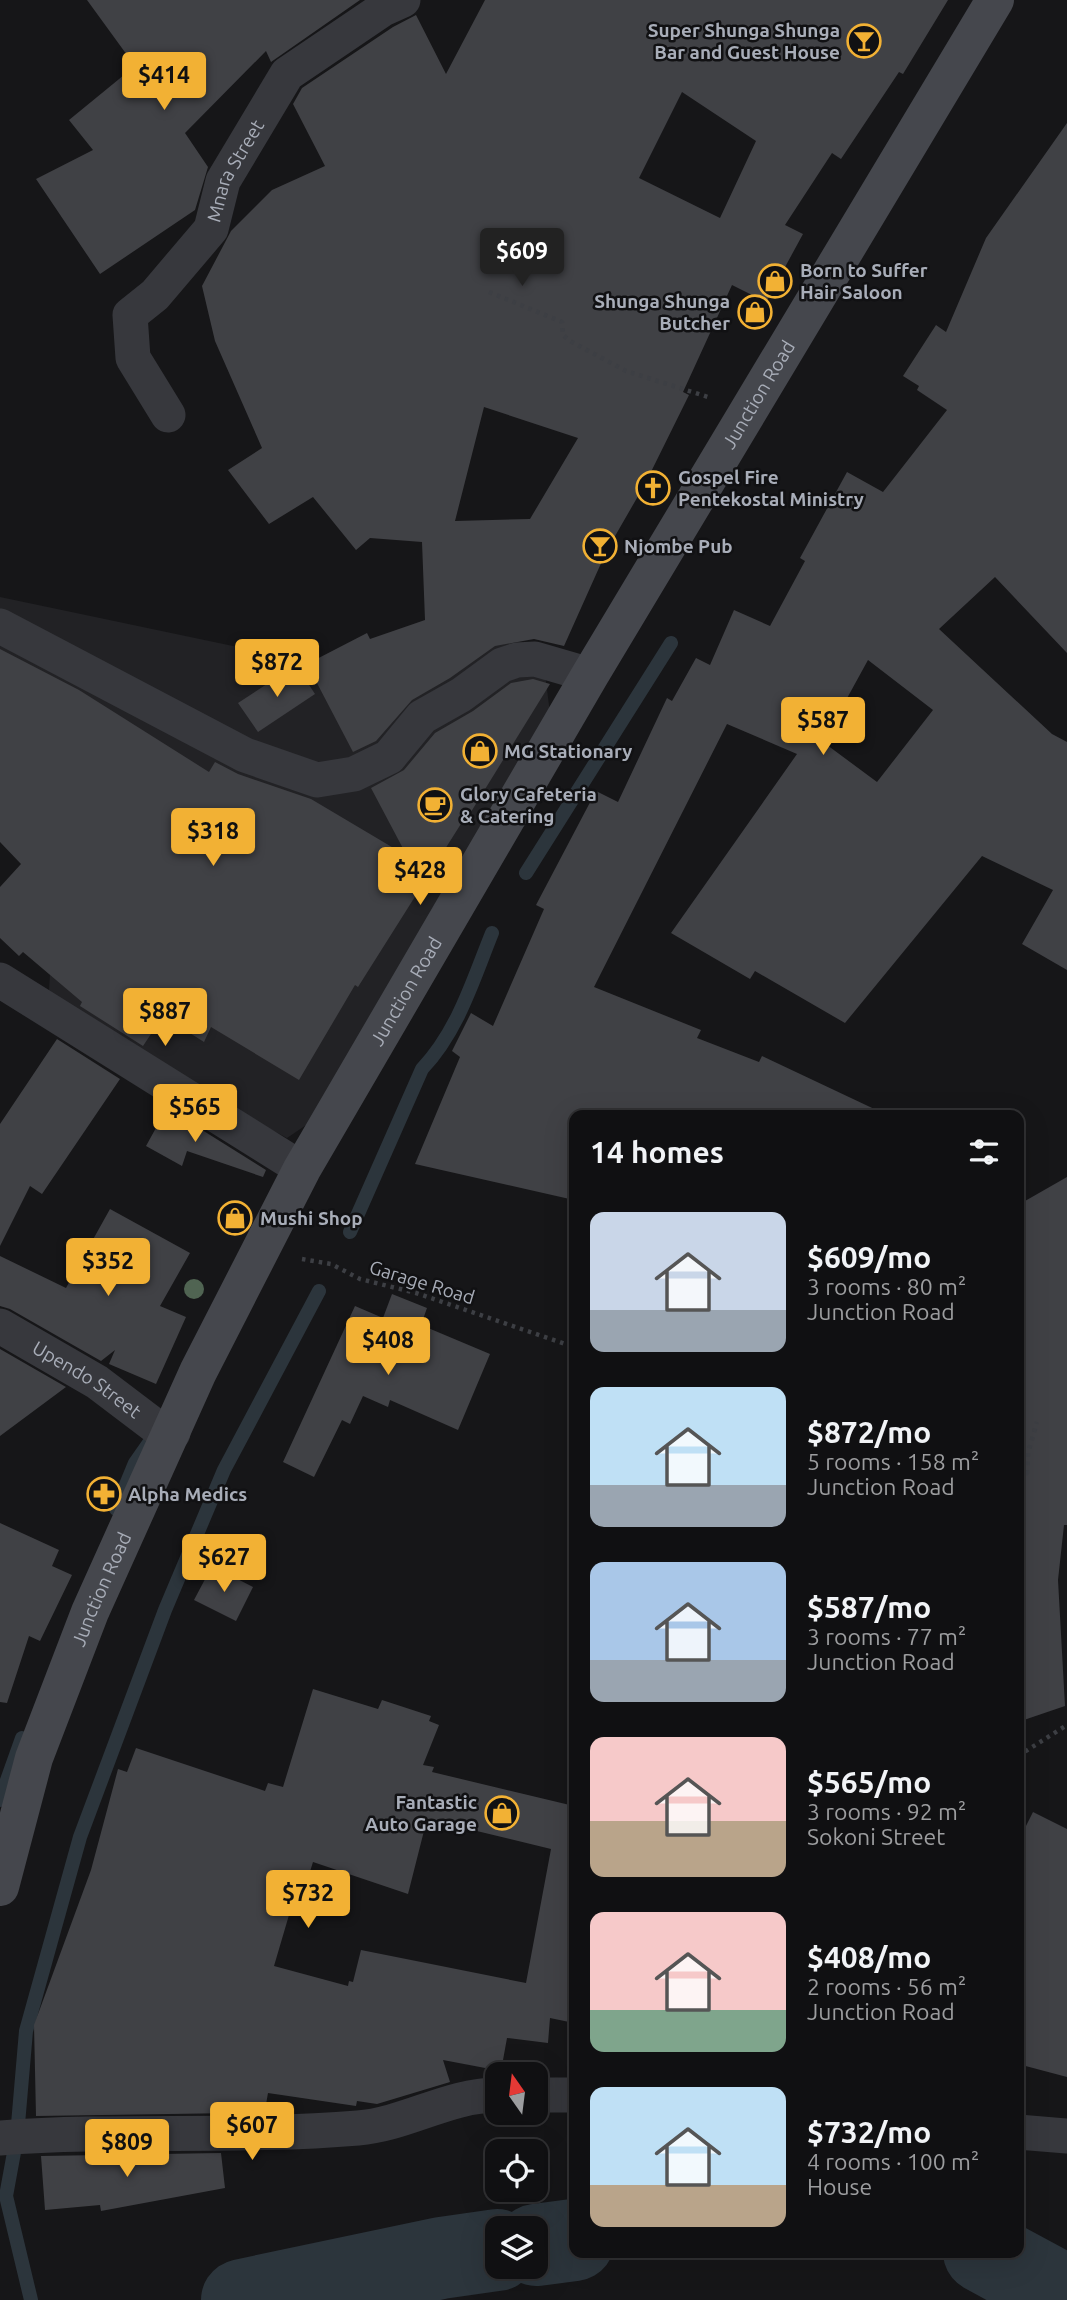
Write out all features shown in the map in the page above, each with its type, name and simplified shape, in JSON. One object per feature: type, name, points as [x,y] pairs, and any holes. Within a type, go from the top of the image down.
[{"type":"main road","name":"Junction Road","points":[[0,1887],[34,1758],[90,1612],[173,1433],[198,1372],[302,1169],[590,675],[995,0]]},
{"type":"street","name":"Mnara Street","points":[[168,415],[133,358],[130,315],[155,295],[211,229],[223,181],[287,74],[383,9],[403,0]]},
{"type":"street","points":[[0,625],[246,755],[317,780],[354,774],[389,757],[422,717],[461,695],[502,665],[517,660],[534,659],[590,675]]},
{"type":"street","points":[[0,980],[302,1169]]},
{"type":"street","name":"Upendo Street","points":[[0,1326],[97,1382],[159,1429],[173,1433]]},
{"type":"street","points":[[0,2138],[291,2134],[373,2127],[475,2095],[485,2095]]},
{"type":"street","points":[[548,2095],[569,2095]]},
{"type":"street","points":[[1024,2132],[1067,2136]]},
{"type":"path","points":[[489,292],[562,321],[564,335],[570,341],[626,371],[748,410]]},
{"type":"path","name":"Garage Road","points":[[260,1252],[331,1264],[360,1279],[416,1293],[569,1345]]},
{"type":"path","points":[[1024,1472],[1027,1472],[1028,1453],[1037,1422]]},
{"type":"path","points":[[1024,1752],[1067,1725]]},
{"type":"shaded area","points":[[0,597],[252,650],[372,667],[503,637],[544,666],[551,721],[315,1119],[287,1138],[189,1087],[49,991],[59,816],[0,756]]},
{"type":"building","points":[[87,0],[360,0],[271,62],[266,51],[185,133],[208,167],[195,210],[100,274],[36,179],[93,150],[69,120],[135,66]]},
{"type":"building","points":[[485,0],[948,0],[903,74],[899,72],[841,159],[832,153],[785,225],[803,234],[766,302],[732,285],[683,392],[689,395],[645,484],[607,550],[564,646],[534,639],[495,646],[450,678],[412,700],[376,741],[353,752],[307,664],[367,633],[370,639],[425,620],[422,542],[370,538],[356,550],[313,497],[269,524],[228,470],[262,448],[215,341],[202,286],[231,231],[272,190],[325,166],[293,104],[302,88],[393,27],[416,15],[446,74]],"holes":[[[682,92],[756,141],[720,218],[639,178]],[[484,407],[578,438],[530,519],[455,521]]]},
{"type":"building","points":[[1067,123],[1067,653],[995,577],[939,629],[1052,734],[1067,742],[1067,970],[1022,944],[1053,890],[982,856],[845,1023],[755,971],[750,979],[671,933],[797,754],[727,724],[594,987],[701,1030],[697,1038],[759,1062],[762,1056],[876,1110],[569,1110],[569,1199],[415,1164],[460,1057],[452,1051],[471,1013],[493,1026],[544,909],[536,905],[596,791],[618,802],[667,698],[672,701],[696,658],[710,665],[734,610],[770,626],[805,561],[800,558],[847,472],[883,492],[947,410],[917,390],[919,386],[903,376],[936,325],[946,332],[986,238]],"holes":[[[868,660],[933,710],[877,782],[823,742]]]},
{"type":"building","points":[[0,649],[79,690],[209,772],[215,762],[238,774],[311,799],[407,856],[371,788],[404,770],[435,733],[473,711],[511,683],[533,679],[550,684],[358,987],[355,985],[299,1080],[211,1027],[204,1042],[163,1016],[143,1046],[80,1006],[82,1002],[23,952],[19,956],[0,938],[0,887],[21,864],[0,842]]},
{"type":"building","points":[[296,665],[315,694],[258,732],[238,703]]},
{"type":"building","points":[[57,1039],[120,1079],[42,1194],[30,1186],[0,1246],[0,1124]]},
{"type":"building","points":[[167,1108],[266,1170],[263,1177],[187,1151],[182,1166],[146,1146]]},
{"type":"building","points":[[1067,1177],[1067,1525],[1064,1525],[1058,1580],[1065,1706],[1024,1720],[1024,1202]]},
{"type":"building","points":[[110,1209],[190,1253],[160,1306],[186,1317],[156,1384],[109,1364],[115,1350],[101,1361],[10,1309],[0,1306],[0,1256],[66,1288]]},
{"type":"building","points":[[392,1294],[427,1308],[421,1325],[490,1354],[458,1430],[390,1400],[388,1407],[363,1396],[350,1424],[342,1420],[314,1477],[283,1462],[355,1306],[383,1318]]},
{"type":"building","points":[[0,1349],[66,1387],[0,1436]]},
{"type":"building","points":[[0,1523],[59,1550],[52,1566],[72,1575],[40,1641],[29,1636],[7,1703],[0,1702]]},
{"type":"building","points":[[212,1566],[253,1587],[236,1621],[194,1600]]},
{"type":"building","points":[[313,1689],[378,1709],[382,1700],[431,1716],[429,1721],[439,1725],[423,1765],[434,1767],[432,1772],[569,1805],[569,2022],[550,2018],[548,2043],[507,2038],[503,2062],[485,2062],[485,2068],[443,2060],[450,2082],[377,2104],[357,2101],[356,2106],[268,2093],[265,2110],[235,2113],[36,2116],[34,2025],[91,1870],[118,1769],[127,1772],[136,1748],[265,1791],[268,1783],[283,1787]],"holes":[[[427,1819],[551,1849],[526,1983],[361,1950],[353,1982],[349,1981],[348,1986],[274,1966],[294,1898],[301,1900],[313,1862],[408,1894]]]},
{"type":"building","points":[[1033,1812],[1067,1829],[1067,2077],[1024,2066],[1024,1830]]},
{"type":"building","points":[[221,2153],[225,2188],[101,2211],[100,2205],[45,2210],[41,2156]]},
{"type":"waterway","points":[[526,873],[671,643]]},
{"type":"waterway","points":[[350,1232],[422,1069],[455,1022],[492,933]]},
{"type":"waterway","points":[[31,2300],[6,2196],[17,2136],[26,2031],[80,1837],[165,1610],[224,1470],[319,1291]]},
{"type":"waterway","points":[[116,1509],[135,1463],[149,1443]]},
{"type":"waterway","points":[[0,1800],[22,1738]]},
{"type":"waterway","points":[[548,2243],[569,2241]]},
{"type":"waterway","points":[[242,2300],[441,2258],[485,2252]]},
{"type":"waterway","points":[[995,2258],[1067,2297]]},
{"type":"place","name":"Super Shunga Shunga Bar and Guest House","points":[[864,41]]},
{"type":"place","name":"Born to Suffer Hair Saloon","points":[[775,281]]},
{"type":"place","name":"Shunga Shunga Butcher","points":[[755,312]]},
{"type":"place","name":"Gospel Fire Pentekostal Ministry","points":[[653,488]]},
{"type":"place","name":"Njombe Pub","points":[[600,546]]},
{"type":"place","name":"MG Stationary","points":[[480,751]]},
{"type":"place","name":"Glory Cafeteria & Catering","points":[[435,805]]},
{"type":"place","name":"Mushi Shop","points":[[235,1218]]},
{"type":"place","name":"Alpha Medics","points":[[104,1494]]},
{"type":"place","name":"Fantastic Auto Garage","points":[[502,1813]]}]
